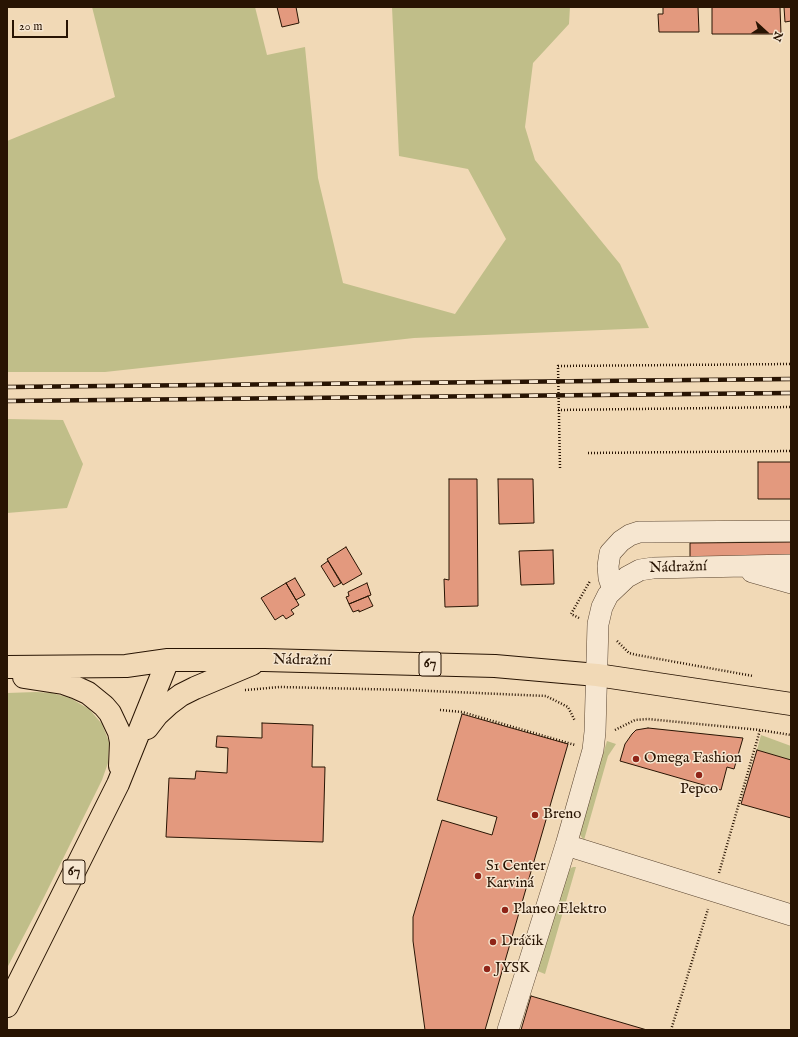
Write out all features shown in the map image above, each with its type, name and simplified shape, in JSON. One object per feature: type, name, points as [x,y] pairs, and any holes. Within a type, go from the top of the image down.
[{"type":"main road","name":"67","points":[[7,653],[126,654],[168,660],[118,784],[10,998]]},
{"type":"main road","name":"Nádražní","points":[[7,667],[126,666],[168,660],[264,660],[495,666],[597,675],[791,704]]},
{"type":"main road","name":"67","points":[[131,753],[157,714],[169,704],[195,688],[264,660]]},
{"type":"main road","points":[[7,674],[63,683],[88,693],[104,706],[115,722],[121,742],[118,784]]},
{"type":"street","points":[[613,590],[609,578],[608,566],[610,553],[621,540],[634,534],[651,532],[791,531]]},
{"type":"street","name":"Nádražní","points":[[597,675],[598,624],[602,607],[608,595],[627,577],[640,570],[653,568],[791,565]]},
{"type":"street","points":[[736,567],[791,583]]},
{"type":"street","points":[[508,1030],[566,845],[594,741],[597,675]]},
{"type":"street","points":[[566,845],[791,915]]},
{"type":"path","points":[[560,468],[558,366],[791,364]]},
{"type":"path","points":[[558,410],[791,407]]},
{"type":"path","points":[[588,454],[791,451]]},
{"type":"path","points":[[585,621],[571,614],[592,577]]},
{"type":"path","points":[[615,637],[616,641],[629,653],[760,677]]},
{"type":"path","points":[[241,690],[280,687],[546,696],[568,707],[581,731],[594,741]]},
{"type":"path","points":[[440,710],[462,712],[594,741],[635,720],[648,719],[760,730],[791,735]]},
{"type":"shaded area","points":[[92,7],[255,7],[267,55],[305,47],[318,178],[343,283],[455,314],[506,239],[468,169],[399,156],[392,7],[570,7],[569,24],[533,63],[525,127],[535,160],[620,264],[649,328],[414,338],[105,372],[7,372],[7,141],[115,97]]},
{"type":"shaded area","points":[[7,419],[63,420],[83,464],[67,508],[7,513]]},
{"type":"shaded area","points":[[7,693],[52,693],[70,698],[89,709],[102,724],[109,742],[108,763],[102,780],[7,968]]},
{"type":"shaded area","points":[[761,735],[791,746],[791,760],[757,750]]},
{"type":"shaded area","points":[[607,741],[616,744],[608,756],[584,840],[580,835],[580,830]]},
{"type":"shaded area","points":[[576,867],[545,974],[535,970],[569,869]]},
{"type":"building","points":[[277,7],[296,7],[299,23],[282,27]]},
{"type":"building","points":[[663,7],[698,7],[699,32],[659,32],[658,14],[663,14]]},
{"type":"building","points":[[712,7],[780,7],[781,34],[712,34]]},
{"type":"building","points":[[784,7],[791,7],[791,21],[785,22]]},
{"type":"building","points":[[758,462],[791,462],[791,499],[758,499]]},
{"type":"building","points":[[449,479],[477,479],[478,606],[445,607],[444,579],[449,580]]},
{"type":"building","points":[[498,479],[533,479],[534,523],[499,524]]},
{"type":"building","points":[[791,542],[791,558],[690,560],[690,543]]},
{"type":"building","points":[[346,547],[362,574],[343,585],[327,559]]},
{"type":"building","points":[[553,550],[554,584],[521,585],[519,551]]},
{"type":"building","points":[[328,561],[341,583],[334,587],[321,566]]},
{"type":"building","points":[[295,578],[305,595],[296,600],[286,583]]},
{"type":"building","points":[[286,583],[299,605],[291,610],[294,614],[286,619],[283,615],[275,620],[261,598]]},
{"type":"building","points":[[367,583],[371,595],[349,604],[346,597],[349,596],[348,592]]},
{"type":"building","points":[[368,596],[373,606],[359,612],[359,610],[353,612],[349,604]]},
{"type":"building","name":"S1 Center Karviná","points":[[462,714],[568,744],[485,1030],[425,1030],[413,941],[413,917],[442,820],[492,835],[497,817],[437,800]]},
{"type":"building","points":[[262,723],[313,725],[312,767],[325,767],[323,842],[166,837],[169,778],[195,779],[196,771],[227,773],[228,748],[216,747],[217,736],[262,738]]},
{"type":"building","points":[[648,728],[743,738],[734,769],[727,767],[721,790],[620,761],[625,744],[632,734],[636,730]]},
{"type":"building","points":[[757,750],[791,760],[791,818],[741,804]]},
{"type":"building","points":[[531,996],[647,1030],[521,1030]]},
{"type":"railway","points":[[7,387],[791,379]]},
{"type":"railway","points":[[7,401],[791,393]]},
{"type":"place","name":"Omega Fashion","points":[[636,759]]},
{"type":"place","name":"Pepco","points":[[699,775]]},
{"type":"place","name":"Breno","points":[[535,815]]},
{"type":"place","name":"S1 Center Karviná","points":[[478,876]]},
{"type":"place","name":"Planeo Elektro","points":[[505,910]]},
{"type":"place","name":"Dráčik","points":[[493,942]]},
{"type":"place","name":"JYSK","points":[[487,969]]}]
